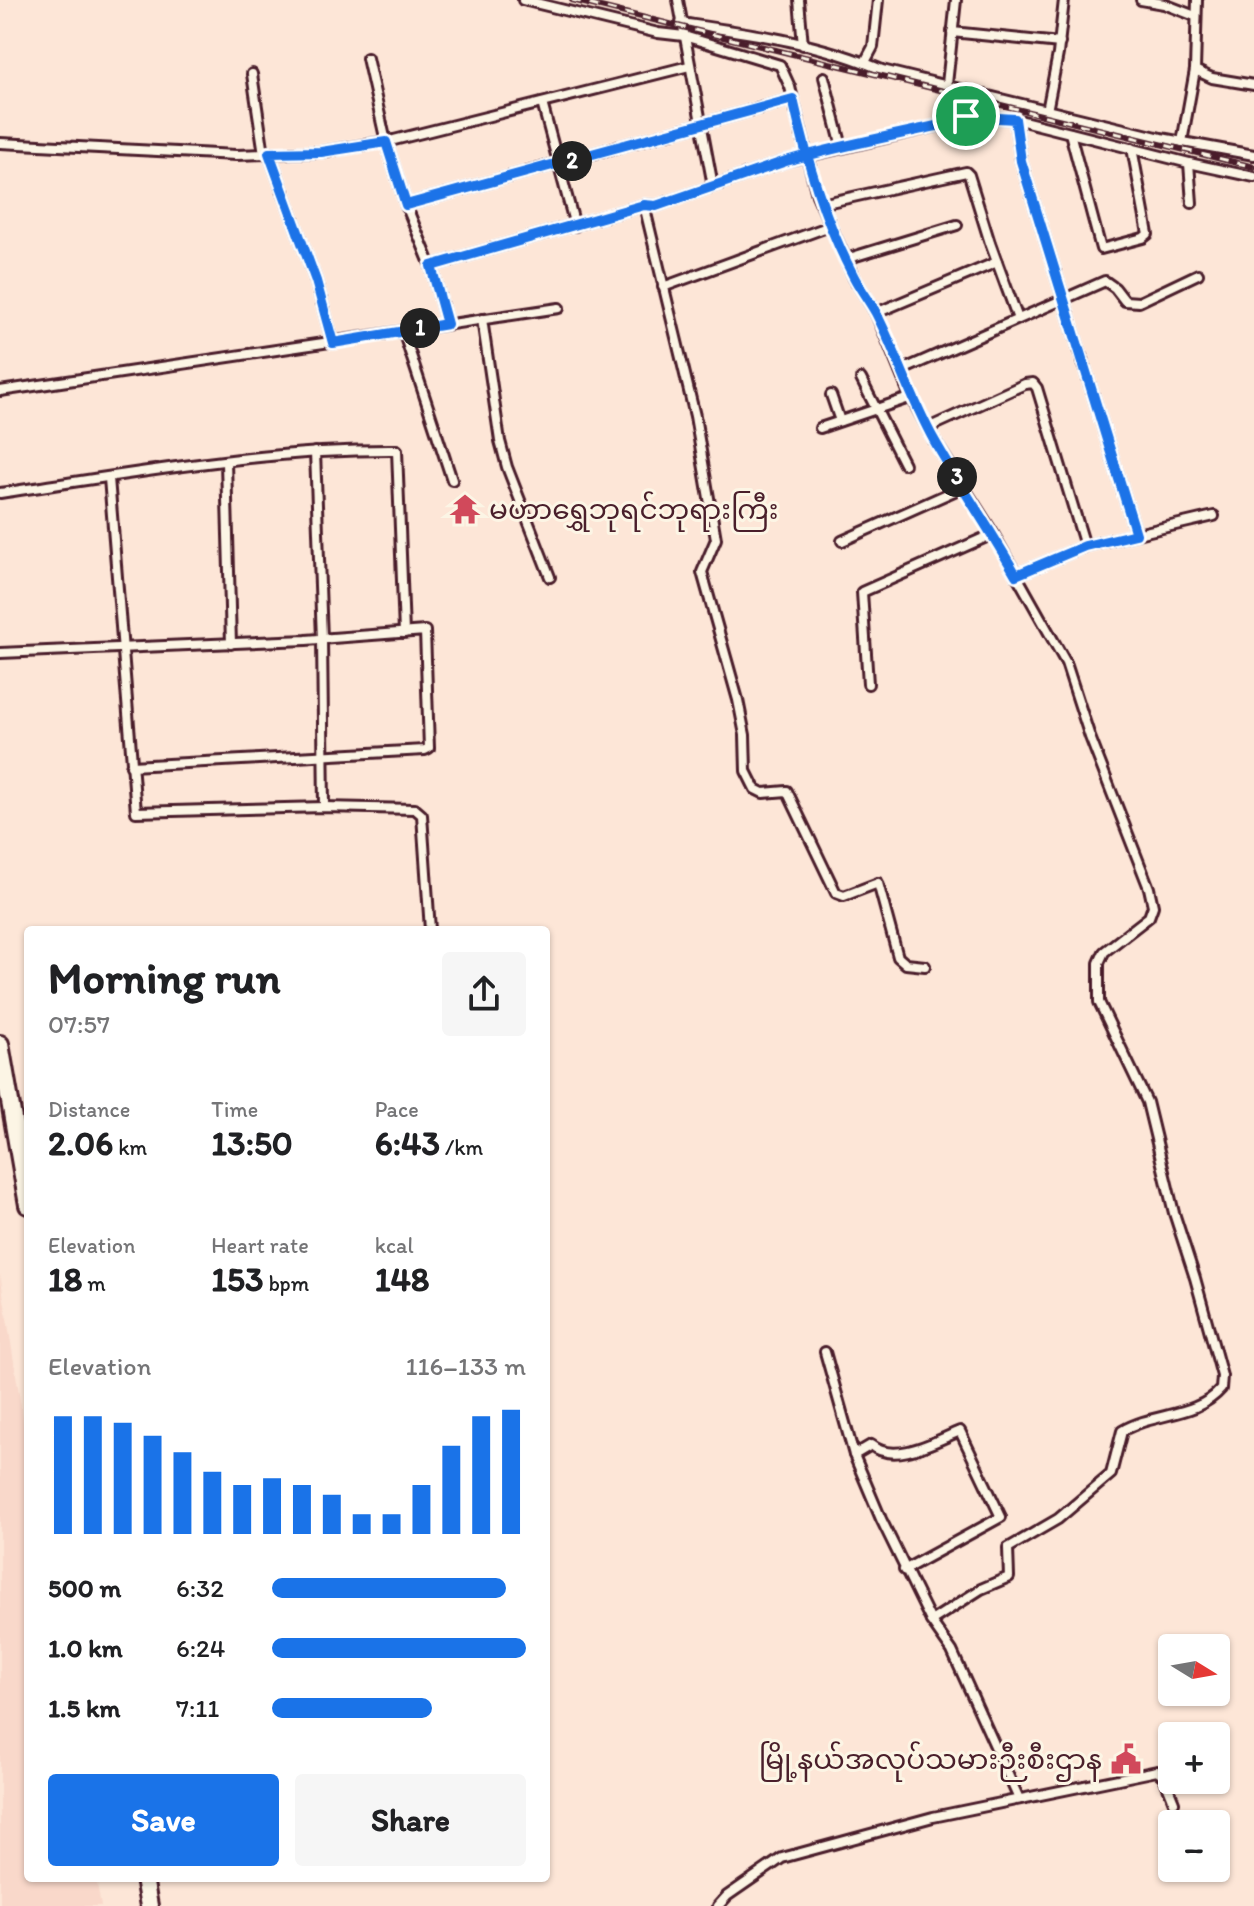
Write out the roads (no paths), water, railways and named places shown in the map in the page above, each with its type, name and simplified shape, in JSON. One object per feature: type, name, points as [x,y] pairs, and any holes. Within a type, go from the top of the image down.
[{"type":"highway","points":[[0,1044],[3,1079],[24,1185]]},
{"type":"highway","points":[[145,1882],[149,1906]]},
{"type":"street","points":[[523,0],[658,33],[684,36],[775,62],[784,72],[806,156],[830,226],[876,313],[928,428],[1066,663],[1090,737],[1149,888],[1153,906],[1149,917],[1104,952],[1099,963],[1099,1002],[1147,1102],[1174,1213],[1222,1376],[1221,1389],[1211,1401],[1202,1405],[1122,1431],[1111,1474],[1058,1519],[1008,1548],[1009,1577],[981,1589],[931,1621]]},
{"type":"street","points":[[678,0],[713,186]]},
{"type":"street","points":[[799,0],[803,45]]},
{"type":"street","points":[[865,62],[873,47],[878,0]]},
{"type":"street","points":[[947,84],[956,0]]},
{"type":"street","points":[[1047,111],[1060,43],[1064,0]]},
{"type":"street","points":[[1141,0],[1164,4],[1195,16]]},
{"type":"street","points":[[1182,142],[1195,70],[1197,0]]},
{"type":"street","points":[[681,23],[726,28],[803,45],[865,62],[882,70],[1047,111],[1254,155]]},
{"type":"street","points":[[952,32],[1060,43]]},
{"type":"street","points":[[367,58],[386,142],[406,205],[431,266],[447,324]]},
{"type":"street","points":[[0,143],[236,155],[321,152],[386,142],[689,66]]},
{"type":"street","points":[[1195,70],[1212,78],[1254,85]]},
{"type":"street","points":[[252,74],[266,153],[316,281],[333,343]]},
{"type":"street","points":[[824,77],[842,147]]},
{"type":"street","points":[[406,205],[793,99]]},
{"type":"street","points":[[542,103],[575,226]]},
{"type":"street","points":[[431,266],[644,205],[656,206],[806,156],[959,121],[966,116],[1015,119],[1254,177]]},
{"type":"street","points":[[1015,119],[1021,161],[1136,534]]},
{"type":"street","points":[[1070,133],[1101,249],[1148,234],[1132,148]]},
{"type":"street","points":[[1189,163],[1192,203]]},
{"type":"street","points":[[821,204],[966,172],[1018,319]]},
{"type":"street","points":[[644,205],[695,416],[716,539],[702,572],[738,700],[745,735],[746,771],[755,789],[763,793],[787,791],[836,893],[844,896],[878,883],[898,957],[906,964],[925,966]]},
{"type":"street","points":[[846,259],[957,225]]},
{"type":"street","points":[[663,287],[830,226]]},
{"type":"street","points":[[876,313],[997,262]]},
{"type":"street","points":[[900,371],[1105,281],[1125,301],[1139,302],[1198,274]]},
{"type":"street","points":[[0,391],[559,308]]},
{"type":"street","points":[[482,319],[500,441],[507,467],[550,577]]},
{"type":"street","points":[[403,331],[452,480]]},
{"type":"street","points":[[861,379],[904,464]]},
{"type":"street","points":[[928,428],[1033,383],[1085,546]]},
{"type":"street","points":[[831,395],[840,421]]},
{"type":"street","points":[[820,428],[912,397]]},
{"type":"street","points":[[0,493],[315,452],[397,450],[404,633]]},
{"type":"street","points":[[315,452],[324,807]]},
{"type":"street","points":[[226,462],[231,644]]},
{"type":"street","points":[[109,478],[136,812],[324,807],[415,809],[422,815],[430,926]]},
{"type":"street","points":[[842,541],[963,487]]},
{"type":"street","points":[[1016,575],[1085,546],[1214,516]]},
{"type":"street","points":[[868,684],[862,592],[993,534]]},
{"type":"street","points":[[0,653],[231,644],[425,631],[429,748],[131,766]]},
{"type":"street","points":[[825,1352],[854,1455],[904,1570],[931,1621],[952,1651],[1019,1799]]},
{"type":"street","points":[[854,1455],[871,1445],[879,1451],[898,1454],[960,1431],[1001,1517],[904,1570]]},
{"type":"street","points":[[718,1906],[727,1896],[782,1858],[933,1817],[1157,1771],[1164,1777],[1174,1802]]},
{"type":"railway","points":[[572,0],[1254,167]]},
{"type":"place","name":"မဟာရွှေဘုရင်ဘုရားကြီး","points":[[465,509]]},
{"type":"place","name":"မြို့နယ်အလုပ်သမားဉီးစီးဌာန","points":[[1126,1759]]}]
